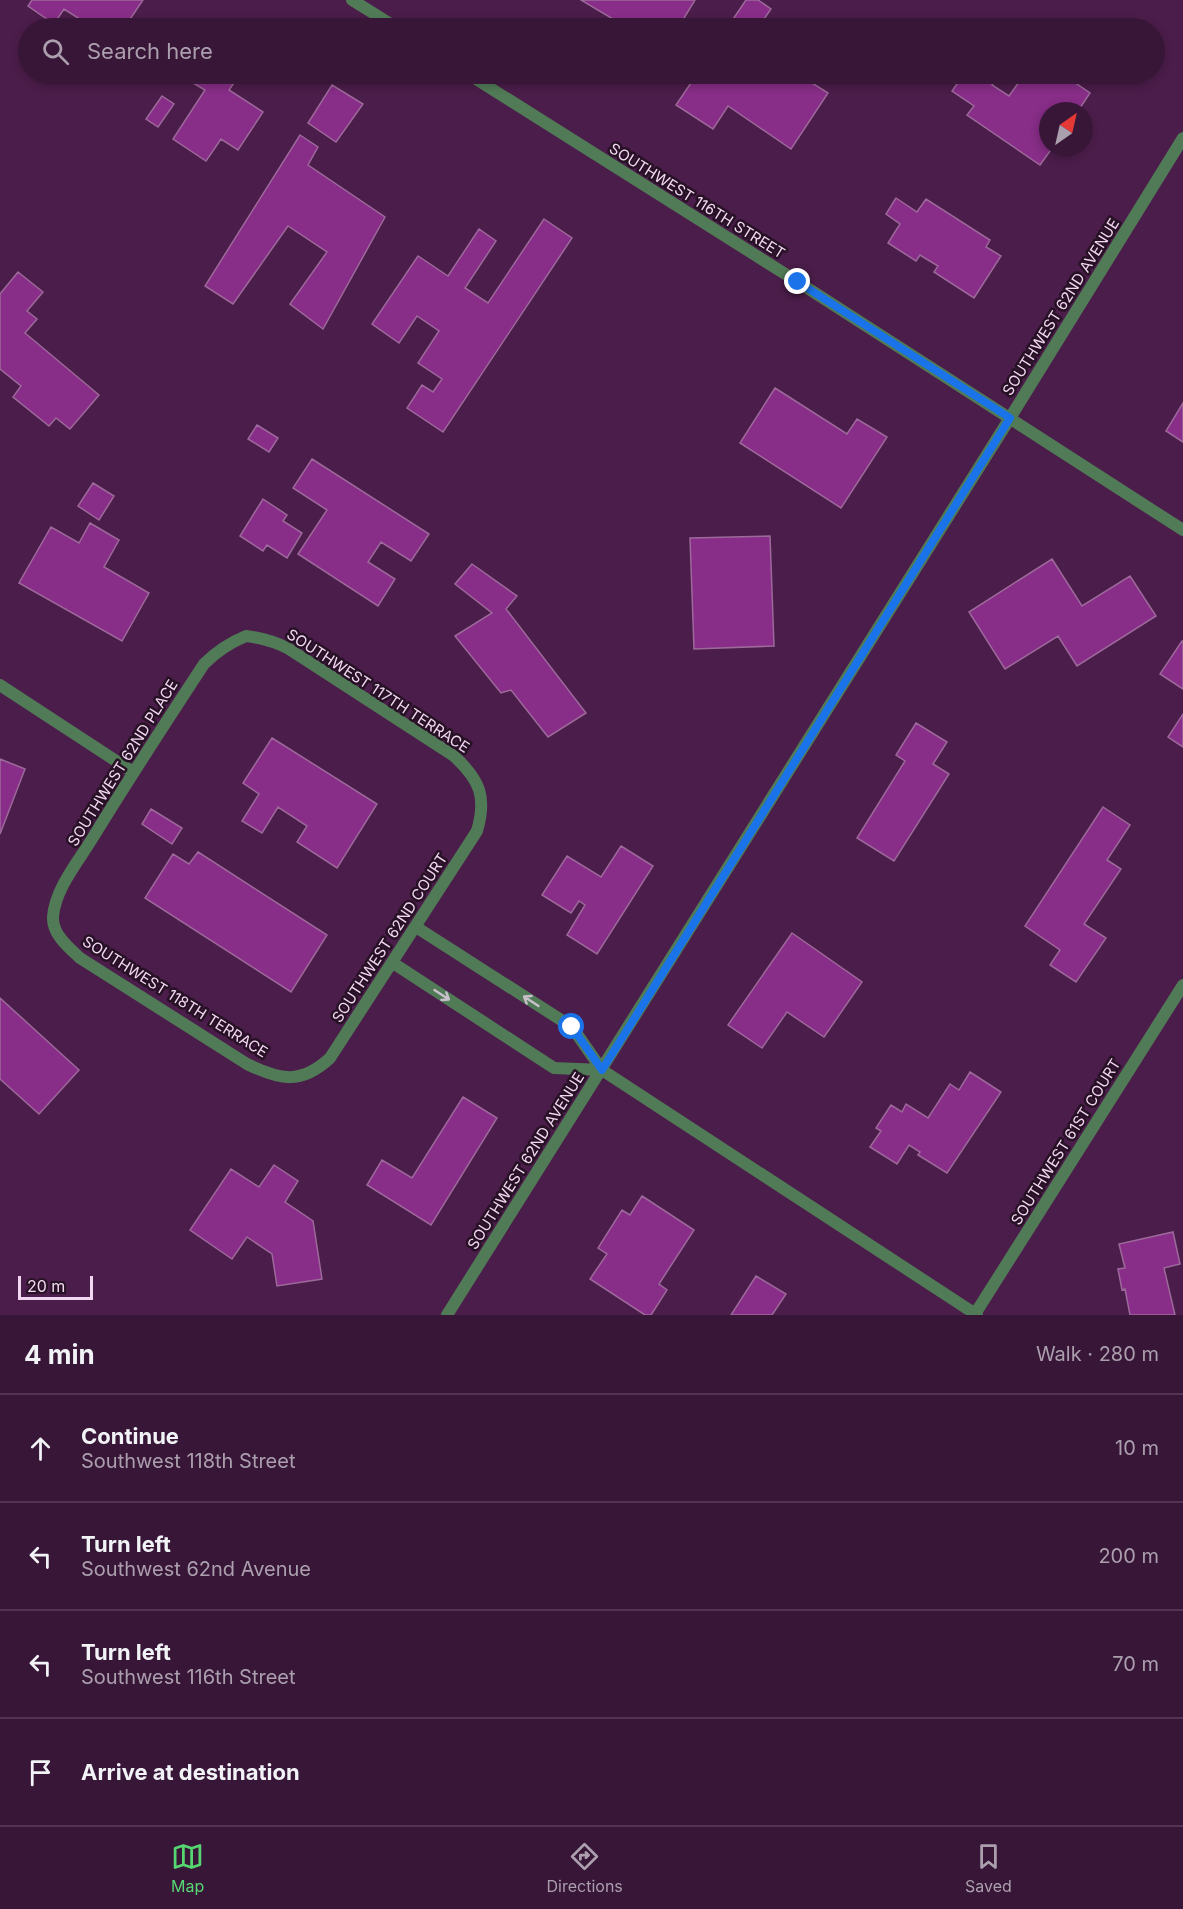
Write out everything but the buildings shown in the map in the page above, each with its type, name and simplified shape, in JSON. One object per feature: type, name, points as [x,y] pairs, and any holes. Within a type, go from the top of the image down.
[{"type":"street","points":[[352,0],[381,18]]},
{"type":"street","name":"SOUTHWEST 116TH STREET","points":[[484,84],[1183,530]]},
{"type":"street","name":"SOUTHWEST 62ND AVENUE","points":[[447,1315],[1183,138]]},
{"type":"street","name":"SOUTHWEST 62ND PLACE","points":[[54,926],[53,917],[63,887],[133,772],[204,664],[230,642],[246,636]]},
{"type":"street","name":"SOUTHWEST 117TH TERRACE","points":[[246,636],[275,642],[289,650],[454,756],[465,766],[480,790]]},
{"type":"street","points":[[0,685],[133,772]]},
{"type":"street","name":"SOUTHWEST 62ND COURT","points":[[291,1078],[304,1076],[318,1069],[330,1058],[393,963],[477,831],[483,802],[480,790]]},
{"type":"street","name":"SOUTHWEST 118TH TERRACE","points":[[54,926],[63,941],[80,958],[247,1064],[275,1076],[291,1078]]},
{"type":"street","points":[[416,927],[572,1027],[602,1070],[976,1315]]},
{"type":"street","points":[[393,963],[554,1068],[602,1070]]},
{"type":"street","name":"SOUTHWEST 61ST COURT","points":[[976,1315],[1183,985]]},
{"type":"route","points":[[572,1027],[602,1070],[1010,418],[798,282]]}]
